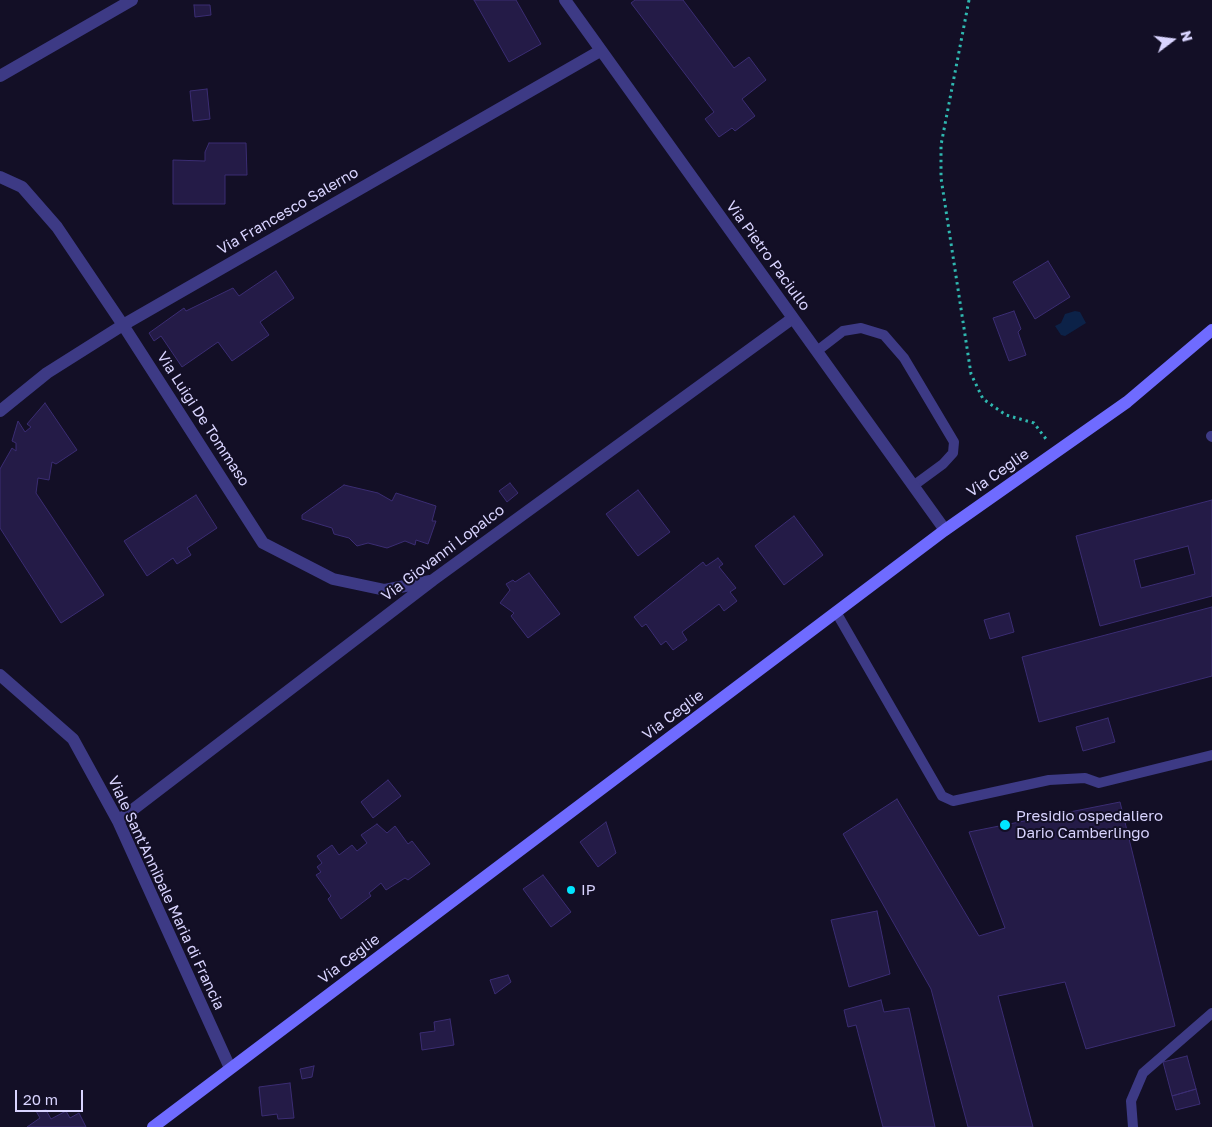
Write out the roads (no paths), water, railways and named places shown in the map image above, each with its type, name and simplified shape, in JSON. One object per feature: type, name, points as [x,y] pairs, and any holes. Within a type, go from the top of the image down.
[{"type":"main road","name":"Via Ceglie","points":[[153,1127],[945,530],[1127,402],[1212,330]]},
{"type":"street","points":[[0,76],[132,0]]},
{"type":"street","name":"Via Pietro Paciullo","points":[[565,0],[945,530]]},
{"type":"street","name":"Via Francesco Salerno","points":[[0,410],[47,373],[123,325],[600,51]]},
{"type":"street","name":"Via Luigi De Tommaso","points":[[0,176],[22,187],[57,227],[123,325],[263,543],[333,579],[385,590],[433,580]]},
{"type":"street","name":"Via Giovanni Lopalco","points":[[118,821],[433,580],[793,318]]},
{"type":"street","name":"Viale Sant'Annibale Maria di Francia","points":[[0,675],[73,739],[118,821],[230,1068]]},
{"type":"lane","points":[[817,351],[843,331],[861,328],[884,335],[904,358],[954,442],[953,453],[943,464],[913,486]]},
{"type":"lane","points":[[836,612],[942,796],[953,801],[1049,780],[1085,778],[1100,783],[1212,755]]},
{"type":"lane","points":[[1133,1127],[1131,1101],[1143,1073],[1212,1013]]},
{"type":"water","points":[[1075,311],[1080,312],[1086,323],[1065,336],[1061,335],[1055,326],[1061,323],[1065,314]]},
{"type":"place","name":"Presidio ospedaliero Dario Camberlingo","points":[[1005,825]]},
{"type":"place","name":"IP","points":[[571,890]]}]
